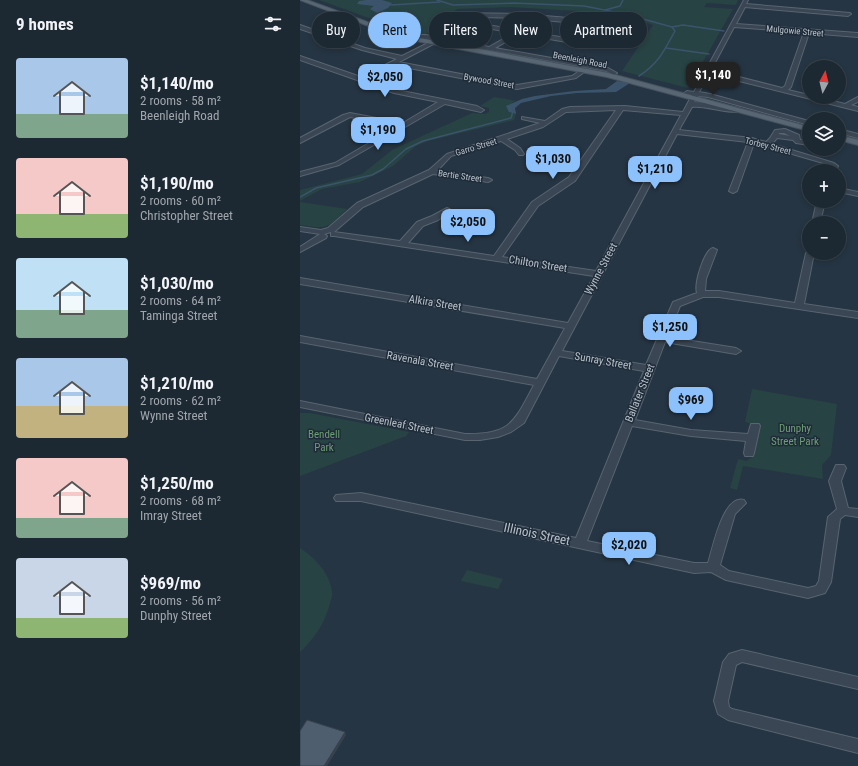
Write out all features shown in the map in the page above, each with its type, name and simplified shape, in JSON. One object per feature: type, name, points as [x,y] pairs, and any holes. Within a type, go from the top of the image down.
[{"type":"main road","name":"Beenleigh Road","points":[[302,0],[387,32],[429,41]]},
{"type":"main road","name":"Beenleigh Road","points":[[312,0],[368,21]]},
{"type":"main road","name":"Beenleigh Road","points":[[474,48],[614,74],[802,127]]},
{"type":"main road","name":"Beenleigh Road","points":[[487,50],[608,75],[802,124]]},
{"type":"main road","points":[[846,136],[858,140]]},
{"type":"main road","points":[[846,139],[858,143]]},
{"type":"street","points":[[744,2],[848,14]]},
{"type":"street","name":"Wynne Street","points":[[499,434],[510,429],[520,421],[744,2]]},
{"type":"street","points":[[552,19],[623,26],[609,44],[605,45],[596,45],[552,38]]},
{"type":"street","name":"Mulgowie Street","points":[[732,25],[858,35]]},
{"type":"street","points":[[300,27],[372,52],[403,58]]},
{"type":"street","points":[[784,90],[788,87],[806,32]]},
{"type":"street","name":"Beenleigh Road","points":[[421,37],[487,50]]},
{"type":"street","points":[[487,50],[500,43]]},
{"type":"street","points":[[362,80],[429,45]]},
{"type":"street","points":[[300,58],[396,92],[445,101],[481,110]]},
{"type":"street","name":"Bywood Street","points":[[393,64],[517,87],[574,77],[584,70]]},
{"type":"street","points":[[705,75],[735,78],[802,95]]},
{"type":"street","name":"Beenleigh Road","points":[[692,97],[712,96],[802,121]]},
{"type":"street","points":[[846,106],[858,99]]},
{"type":"street","points":[[300,174],[338,164],[445,101]]},
{"type":"street","points":[[838,104],[858,109]]},
{"type":"street","points":[[497,258],[534,204],[572,179],[621,108]]},
{"type":"street","name":"Garro Street","points":[[333,232],[360,205],[432,172],[449,155],[502,139],[547,123],[564,110],[621,108],[685,114]]},
{"type":"street","points":[[300,141],[345,116],[350,115],[403,125]]},
{"type":"street","points":[[524,118],[547,123]]},
{"type":"street","points":[[767,144],[772,142],[777,131],[780,130],[796,135],[797,136],[795,138],[798,142],[802,142]]},
{"type":"street","name":"Torbey Street","points":[[675,132],[752,140],[828,162],[830,164]]},
{"type":"street","points":[[846,133],[858,136]]},
{"type":"street","points":[[502,139],[518,148],[521,154]]},
{"type":"street","points":[[733,191],[752,140]]},
{"type":"street","name":"Bertie Street","points":[[432,172],[488,180]]},
{"type":"street","points":[[846,191],[858,194]]},
{"type":"street","points":[[402,244],[420,224],[436,218],[447,210]]},
{"type":"street","points":[[300,229],[330,236],[333,232]]},
{"type":"street","name":"Chilton Street","points":[[333,232],[599,274]]},
{"type":"street","points":[[300,250],[322,234]]},
{"type":"street","points":[[702,294],[699,286],[713,250]]},
{"type":"street","points":[[799,306],[809,260]]},
{"type":"street","name":"Alkira Street","points":[[300,281],[571,326]]},
{"type":"street","name":"Ballater Street","points":[[580,543],[676,304],[702,294],[718,294],[858,315]]},
{"type":"street","name":"Ravenala Street","points":[[300,339],[540,382]]},
{"type":"street","points":[[662,339],[736,351]]},
{"type":"street","name":"Sunray Street","points":[[556,353],[650,369]]},
{"type":"street","name":"Greenleaf Street","points":[[300,404],[465,437],[481,437],[499,434]]},
{"type":"street","points":[[628,422],[691,433],[752,438]]},
{"type":"street","points":[[749,453],[755,426]]},
{"type":"street","points":[[840,468],[835,481],[843,511],[858,513]]},
{"type":"street","name":"Illinois Street","points":[[340,498],[361,497],[694,568],[713,567],[726,575],[808,593],[820,590],[825,582],[834,517],[843,511]]},
{"type":"street","points":[[713,567],[730,512],[740,503]]},
{"type":"street","points":[[858,683],[742,656],[734,658],[730,662],[721,701],[723,710],[728,714],[858,746]]},
{"type":"green space","points":[[319,0],[738,0],[736,5],[707,3],[704,7],[733,9],[688,88],[622,71],[638,48],[647,48],[647,34],[653,25],[647,23],[647,12],[595,12],[510,7],[457,9],[453,12],[429,12],[429,32],[421,35],[421,12],[368,12],[368,18],[360,15],[360,12],[352,12]]},
{"type":"green space","points":[[494,97],[517,101],[513,102],[509,112],[516,114],[514,120],[428,141],[416,146],[393,166],[360,182],[322,189],[300,201],[300,190],[362,174],[392,150],[472,113],[485,114],[489,112],[489,108],[480,106]]},
{"type":"green space","points":[[300,202],[347,209],[331,224],[326,226],[316,227],[300,225]]},
{"type":"green space","name":"Dunphy Street Park","points":[[752,389],[837,404],[831,455],[822,465],[823,479],[743,466],[737,490],[730,488],[738,459],[746,461],[752,457],[759,426],[745,422]]},
{"type":"green space","name":"Bendell Park","points":[[300,413],[310,413],[409,432],[406,436],[300,476]]},
{"type":"green space","points":[[300,548],[311,556],[325,572],[332,594],[328,610],[322,624],[315,636],[300,652]]},
{"type":"green space","points":[[467,570],[503,579],[498,589],[461,581]]},
{"type":"water","points":[[382,0],[392,3],[388,8],[375,12],[370,9],[374,6],[357,4],[359,1]]},
{"type":"water","points":[[617,81],[630,83],[616,92],[577,93],[551,96],[521,103],[515,108],[516,114],[509,112],[506,106],[522,99],[535,96],[606,89]]},
{"type":"building","points":[[307,720],[345,732],[324,766],[300,766],[300,731]]},
{"type":"waterway","points":[[437,0],[453,5],[514,3],[584,6],[625,14],[672,27]]},
{"type":"waterway","points":[[605,10],[620,6],[623,0]]},
{"type":"waterway","points":[[391,5],[440,2]]},
{"type":"waterway","points":[[672,27],[683,25],[724,31]]},
{"type":"waterway","points":[[639,76],[652,66],[668,45],[675,31],[672,27]]},
{"type":"waterway","points":[[666,48],[709,54]]},
{"type":"waterway","points":[[300,197],[316,188],[372,175],[383,169],[406,149],[423,141],[511,118],[513,111]]}]
